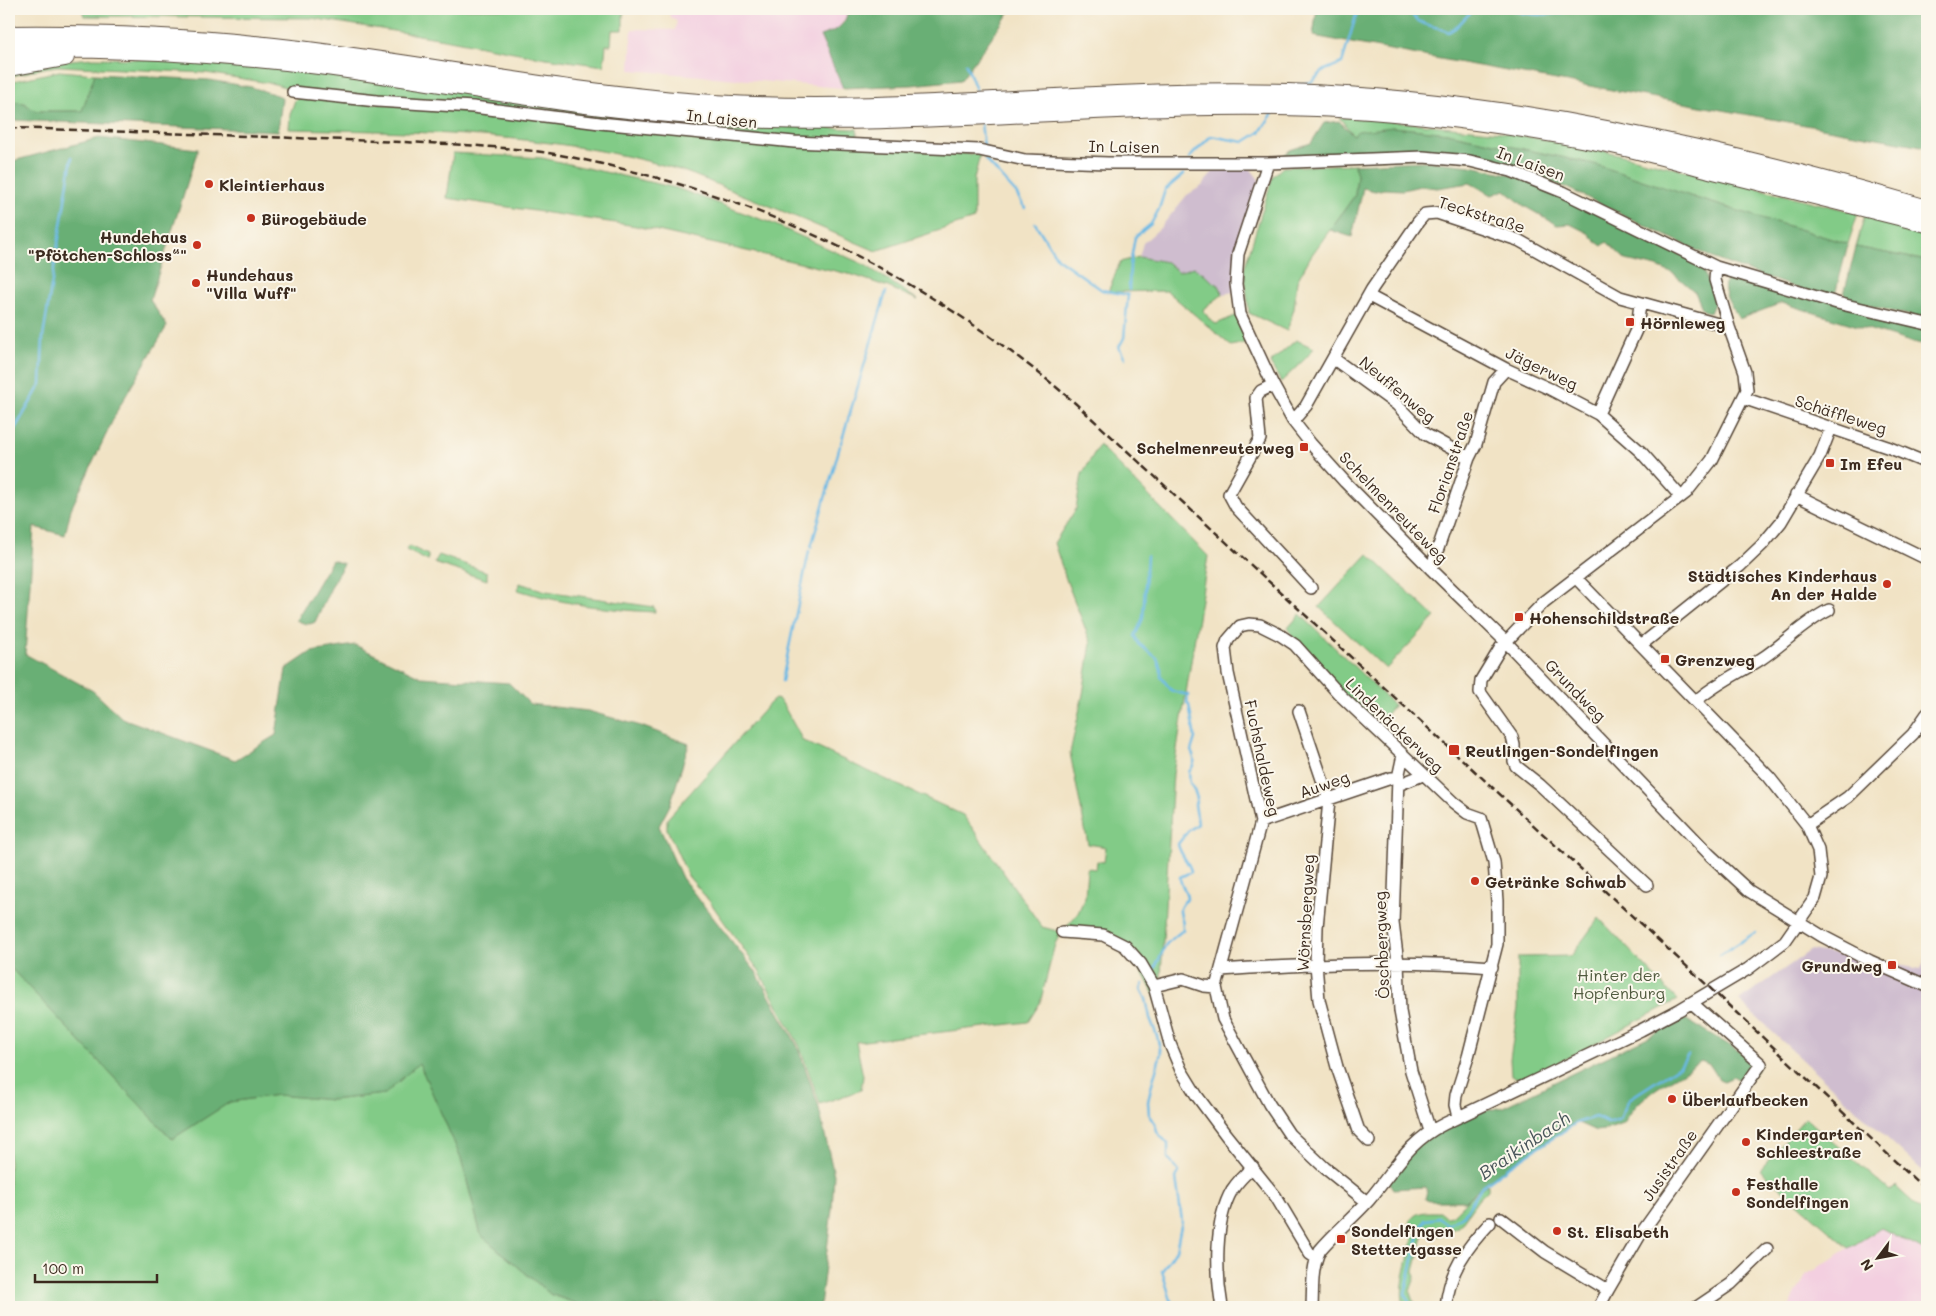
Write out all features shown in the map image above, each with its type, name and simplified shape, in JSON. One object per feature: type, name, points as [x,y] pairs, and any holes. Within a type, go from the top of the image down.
[{"type":"highway","points":[[9,35],[129,36],[252,44],[578,90],[673,101],[760,106],[959,110]]},
{"type":"highway","points":[[9,48],[170,51],[231,55],[316,65],[572,102],[681,114],[821,120],[1004,108],[1163,107],[1242,99],[1344,102],[1401,99],[1490,109],[1603,129],[1748,161],[1927,209]]},
{"type":"highway","points":[[9,67],[69,56],[141,56],[170,51]]},
{"type":"highway","points":[[1344,102],[1599,141],[1927,222]]},
{"type":"street","name":"In Laisen","points":[[293,92],[376,101],[473,107],[600,123],[794,142],[979,150],[1025,160],[1108,163],[1268,163],[1423,157],[1470,160],[1511,171],[1562,192],[1716,267],[1837,303],[1927,324]]},
{"type":"street","name":"Schelmenreuteweg","points":[[1268,163],[1238,254],[1236,284],[1240,314],[1273,385],[1293,421],[1345,482],[1506,641]]},
{"type":"street","name":"Teckstraße","points":[[1293,421],[1306,406],[1369,296],[1425,214],[1437,213],[1518,240],[1620,298],[1729,327]]},
{"type":"street","points":[[1647,885],[1540,785],[1516,766],[1512,737],[1480,692],[1481,680],[1506,641],[1531,613],[1681,498],[1712,460],[1746,390],[1745,372],[1715,280],[1716,267]]},
{"type":"street","name":"Jägerweg","points":[[1369,296],[1506,369],[1598,414],[1641,452],[1681,498]]},
{"type":"street","points":[[1598,414],[1637,328],[1640,304]]},
{"type":"street","name":"Neuffenweg","points":[[1334,359],[1396,404],[1425,434],[1469,458]]},
{"type":"street","name":"Florianstraße","points":[[1431,569],[1469,458],[1476,444],[1494,382],[1506,369]]},
{"type":"street","points":[[1273,385],[1261,391],[1256,398],[1260,439],[1230,494],[1236,507],[1311,588]]},
{"type":"street","name":"Schäffleweg","points":[[1743,398],[1890,448],[1927,463]]},
{"type":"street","points":[[1641,645],[1740,566],[1781,522],[1820,456],[1831,428]]},
{"type":"street","points":[[1796,495],[1927,559]]},
{"type":"street","points":[[1312,1307],[1313,1274],[1316,1258],[1328,1240],[1368,1202],[1409,1149],[1430,1131],[1640,1030],[1692,1002],[1769,955],[1785,941],[1815,898],[1821,877],[1818,850],[1807,825],[1769,777],[1576,578]]},
{"type":"street","points":[[1696,701],[1705,693],[1762,658],[1818,615],[1830,610]]},
{"type":"street","name":"Fuchshaldeweg","points":[[1295,645],[1269,628],[1249,624],[1240,626],[1228,640],[1225,648],[1228,673],[1261,822],[1216,988],[1223,1019],[1269,1104],[1289,1134],[1325,1168],[1368,1202]]},
{"type":"street","name":"Grundweg","points":[[1506,641],[1710,856],[1749,891],[1799,922],[1870,961],[1927,986]]},
{"type":"street","name":"Lindenäckerweg","points":[[1295,645],[1340,695],[1423,775],[1467,813],[1482,818],[1491,846],[1495,877],[1497,944],[1492,967]]},
{"type":"street","name":"Wörnsbergweg","points":[[1299,711],[1329,800],[1317,927],[1316,964],[1319,1000],[1336,1067],[1359,1131],[1369,1141]]},
{"type":"street","points":[[1807,825],[1848,797],[1913,734],[1927,714]]},
{"type":"street","name":"Öschbergweg","points":[[1403,755],[1398,781],[1393,923],[1398,963],[1400,1011],[1411,1071],[1430,1131]]},
{"type":"street","name":"Auweg","points":[[1261,822],[1391,778],[1398,781],[1423,775]]},
{"type":"street","points":[[1062,932],[1103,935],[1125,946],[1141,964],[1154,986],[1170,1044],[1181,1070],[1197,1096],[1276,1197],[1310,1254],[1316,1258]]},
{"type":"street","points":[[1221,970],[1316,964],[1398,963],[1492,967],[1456,1095],[1455,1105],[1458,1117]]},
{"type":"street","points":[[1154,986],[1183,979],[1216,988]]},
{"type":"street","name":"Jusistraße","points":[[1600,1307],[1640,1235],[1761,1064],[1692,1002]]},
{"type":"street","points":[[1222,1307],[1218,1287],[1220,1224],[1227,1200],[1233,1188],[1242,1176],[1253,1167]]},
{"type":"street","points":[[1446,1307],[1450,1285],[1458,1262],[1471,1243],[1496,1220],[1608,1290]]},
{"type":"street","points":[[1697,1307],[1731,1284],[1767,1249]]},
{"type":"shaded area","points":[[669,9],[848,9],[847,16],[836,31],[820,36],[843,88],[630,70],[632,29],[675,30],[677,20],[670,17]]},
{"type":"shaded area","points":[[1250,168],[1260,181],[1234,292],[1223,294],[1219,286],[1178,272],[1167,262],[1139,257],[1143,243],[1160,228],[1187,195],[1202,186],[1215,169]]},
{"type":"shaded area","points":[[1811,950],[1921,969],[1927,954],[1927,1175],[1739,1001]]},
{"type":"shaded area","points":[[1881,1228],[1927,1252],[1927,1307],[1789,1307],[1806,1275]]},
{"type":"green space","points":[[82,9],[626,9],[623,15],[623,30],[612,30],[611,45],[606,45],[604,66],[311,18],[84,16]]},
{"type":"green space","points":[[848,9],[1012,9],[961,80],[912,85],[843,88],[820,36],[839,27],[845,20]]},
{"type":"green space","points":[[1317,9],[1927,9],[1927,147],[1313,36]]},
{"type":"green space","points":[[93,58],[296,69],[723,124],[857,129],[858,140],[793,139],[291,89],[275,84],[206,73],[58,66],[9,77],[9,71],[60,61]]},
{"type":"green space","points":[[59,71],[95,74],[82,111],[35,111],[24,103],[9,101],[9,82]]},
{"type":"green space","points":[[95,74],[209,80],[251,87],[280,96],[282,99],[278,131],[9,120],[9,101],[24,103],[35,111],[82,111]]},
{"type":"green space","points":[[300,97],[980,155],[974,179],[974,219],[876,251],[693,175],[632,157],[584,148],[486,136],[388,131],[289,129],[290,114],[295,100]]},
{"type":"green space","points":[[1339,117],[1501,132],[1597,149],[1858,213],[1848,244],[1702,200],[1594,164],[1447,133],[1393,127],[1353,135]]},
{"type":"green space","points":[[1339,121],[1353,135],[1358,131],[1393,127],[1447,133],[1594,164],[1702,200],[1848,244],[1836,291],[1829,296],[1816,295],[1717,260],[1565,187],[1470,159],[1282,157],[1290,150],[1311,143],[1324,123]]},
{"type":"green space","points":[[99,138],[198,149],[150,300],[167,326],[118,409],[71,509],[65,535],[34,527],[25,654],[93,691],[122,718],[235,760],[276,735],[286,669],[311,652],[355,645],[421,677],[509,683],[530,704],[588,711],[641,726],[689,744],[670,805],[659,826],[682,878],[756,972],[797,1045],[818,1104],[834,1175],[832,1209],[820,1307],[586,1307],[550,1294],[481,1235],[461,1158],[419,1063],[385,1094],[331,1100],[277,1095],[230,1102],[172,1139],[9,966],[9,175],[13,161]]},
{"type":"green space","points":[[453,153],[542,158],[676,188],[771,223],[865,265],[918,300],[853,275],[636,226],[447,198]]},
{"type":"green space","points":[[1426,161],[1471,166],[1509,174],[1563,194],[1700,264],[1716,299],[1710,313],[1703,310],[1695,292],[1674,274],[1657,267],[1626,260],[1607,242],[1602,246],[1588,233],[1570,224],[1557,225],[1524,206],[1505,190],[1492,195],[1470,183],[1437,188],[1420,186],[1403,190],[1384,189],[1375,191],[1363,188],[1352,237],[1330,230],[1355,195],[1357,175],[1354,164]]},
{"type":"green space","points":[[1354,164],[1357,175],[1355,195],[1311,256],[1297,281],[1294,309],[1287,331],[1249,313],[1244,269],[1273,176],[1283,167]]},
{"type":"green space","points":[[1865,214],[1927,232],[1927,261],[1856,247]]},
{"type":"green space","points":[[1856,247],[1927,261],[1927,320],[1848,300],[1844,294]]},
{"type":"green space","points":[[1139,257],[1167,262],[1178,272],[1194,267],[1219,286],[1223,294],[1203,310],[1210,320],[1216,324],[1240,314],[1249,342],[1231,346],[1167,291],[1108,292],[1120,262]]},
{"type":"green space","points":[[1735,276],[1927,326],[1927,347],[1782,303],[1739,319],[1728,300],[1725,290],[1726,280]]},
{"type":"green space","points":[[1296,340],[1314,348],[1281,382],[1270,363]]},
{"type":"green space","points":[[1099,445],[1208,556],[1173,774],[1159,1008],[1140,969],[1117,945],[1098,936],[1062,932],[1078,913],[1085,897],[1087,868],[1096,869],[1097,861],[1104,862],[1106,847],[1088,844],[1070,753],[1083,694],[1091,643],[1054,543],[1076,509],[1082,474]]},
{"type":"green space","points":[[409,546],[428,555],[428,561],[406,550]]},
{"type":"green space","points":[[1368,554],[1435,617],[1386,669],[1319,607]]},
{"type":"green space","points":[[439,555],[487,572],[487,580],[434,563]]},
{"type":"green space","points":[[332,560],[344,564],[315,622],[308,624],[296,620]]},
{"type":"green space","points":[[519,583],[546,591],[654,607],[655,612],[620,610],[569,603],[518,590]]},
{"type":"green space","points":[[1300,614],[1394,705],[1375,728],[1297,644],[1288,628]]},
{"type":"green space","points":[[775,699],[782,703],[803,741],[963,815],[1042,927],[1061,932],[1055,944],[1040,1003],[1028,1022],[856,1042],[863,1076],[861,1090],[820,1104],[799,1045],[759,971],[710,902],[688,876],[667,829],[667,819]]},
{"type":"green space","name":"Hinter der Hopfenburg","points":[[1599,918],[1677,1000],[1524,1081],[1511,1075],[1510,1059],[1518,1008],[1518,957],[1571,956]]},
{"type":"green space","points":[[9,966],[172,1139],[230,1102],[277,1095],[331,1100],[385,1094],[419,1063],[461,1158],[481,1235],[550,1294],[586,1307],[9,1307]]},
{"type":"green space","points":[[1685,1019],[1761,1064],[1746,1085],[1733,1077],[1724,1081],[1719,1079],[1710,1065],[1701,1061],[1648,1095],[1639,1103],[1624,1124],[1596,1131],[1576,1122],[1506,1168],[1481,1186],[1466,1201],[1429,1201],[1425,1199],[1426,1187],[1393,1189],[1386,1178],[1401,1158],[1458,1117],[1503,1107]]},
{"type":"green space","points":[[1805,1118],[1890,1191],[1895,1186],[1927,1215],[1927,1252],[1881,1228],[1849,1248],[1760,1170]]},
{"type":"green space","points":[[1488,1184],[1488,1190],[1478,1200],[1458,1228],[1444,1231],[1443,1234],[1438,1236],[1428,1231],[1424,1233],[1414,1271],[1415,1278],[1410,1290],[1416,1307],[1406,1307],[1402,1293],[1414,1233],[1409,1228],[1412,1218],[1420,1213],[1429,1212],[1440,1212],[1446,1217],[1452,1216]]},
{"type":"waterway","points":[[1297,85],[1311,82],[1325,70],[1342,63],[1358,9]]},
{"type":"waterway","points":[[1405,9],[1417,20],[1448,32],[1476,9]]},
{"type":"waterway","points":[[1510,9],[1517,12],[1542,15],[1575,9]]},
{"type":"waterway","points":[[966,64],[978,95]]},
{"type":"waterway","points":[[1189,158],[1211,136],[1244,142],[1260,132],[1273,113]]},
{"type":"waterway","points":[[981,123],[984,147]]},
{"type":"waterway","points":[[9,439],[41,384],[43,337],[72,157]]},
{"type":"waterway","points":[[985,159],[1016,193],[1025,208]]},
{"type":"waterway","points":[[1129,290],[1130,265],[1135,237],[1151,224],[1159,209],[1165,190],[1184,174]]},
{"type":"waterway","points":[[1035,223],[1057,258],[1102,290],[1128,295],[1124,338],[1119,347],[1125,358]]},
{"type":"waterway","points":[[841,443],[886,292]]},
{"type":"waterway","points":[[811,547],[840,446]]},
{"type":"waterway","points":[[782,681],[809,551]]},
{"type":"waterway","points":[[1147,556],[1143,618],[1135,636],[1139,644],[1157,658],[1161,669],[1161,677],[1172,691],[1188,695],[1187,703],[1189,705],[1195,738],[1191,751],[1194,762],[1189,772],[1190,783],[1197,798],[1195,804],[1198,824],[1188,831],[1178,844],[1191,872],[1180,877],[1187,899],[1180,910],[1183,930],[1167,943],[1152,974]]},
{"type":"waterway","points":[[1927,761],[1927,775]]},
{"type":"waterway","points":[[1927,808],[1927,814]]},
{"type":"waterway","name":"Braikinbach","points":[[1720,955],[1756,932]]},
{"type":"waterway","points":[[1143,984],[1141,989],[1146,999],[1161,1053],[1148,1102],[1149,1114],[1155,1123],[1157,1132],[1168,1144],[1168,1158],[1179,1172],[1176,1178],[1182,1221],[1176,1250],[1162,1271],[1173,1307]]},
{"type":"waterway","name":"Braikinbach","points":[[1413,1307],[1405,1294],[1420,1230],[1425,1220],[1439,1218],[1448,1225],[1464,1215],[1481,1187],[1576,1123],[1595,1117],[1608,1123],[1620,1119],[1629,1099],[1680,1066],[1688,1055]]},
{"type":"railway","points":[[9,128],[432,143],[542,152],[586,160],[658,178],[716,196],[772,217],[879,267],[980,329],[1075,403],[1694,973],[1927,1191]]},
{"type":"place","name":"Kleintierhaus","points":[[209,184]]},
{"type":"place","name":"Bürogebäude","points":[[251,218]]},
{"type":"place","name":"Hundehaus \"Pfötchen-Schloss“\"","points":[[197,245]]},
{"type":"place","name":"Hundehaus \"Villa Wuff\"","points":[[196,283]]},
{"type":"place","name":"Hörnleweg","points":[[1630,322]]},
{"type":"place","name":"Schelmenreuterweg","points":[[1304,447]]},
{"type":"place","name":"Im Efeu","points":[[1830,463]]},
{"type":"place","name":"Städtisches Kinderhaus An der Halde","points":[[1887,584]]},
{"type":"place","name":"Hohenschildstraße","points":[[1519,617]]},
{"type":"place","name":"Grenzweg","points":[[1665,659]]},
{"type":"place","name":"Reutlingen-Sondelfingen","points":[[1454,750]]},
{"type":"place","name":"Getränke Schwab","points":[[1475,881]]},
{"type":"place","name":"Grundweg","points":[[1892,965]]},
{"type":"place","name":"Überlaufbecken","points":[[1672,1099]]},
{"type":"place","name":"Kindergarten Schleestraße","points":[[1746,1142]]},
{"type":"place","name":"Festhalle Sondelfingen","points":[[1736,1192]]},
{"type":"place","name":"St. Elisabeth","points":[[1557,1231]]},
{"type":"place","name":"Sondelfingen Stettertgasse","points":[[1341,1239]]}]
